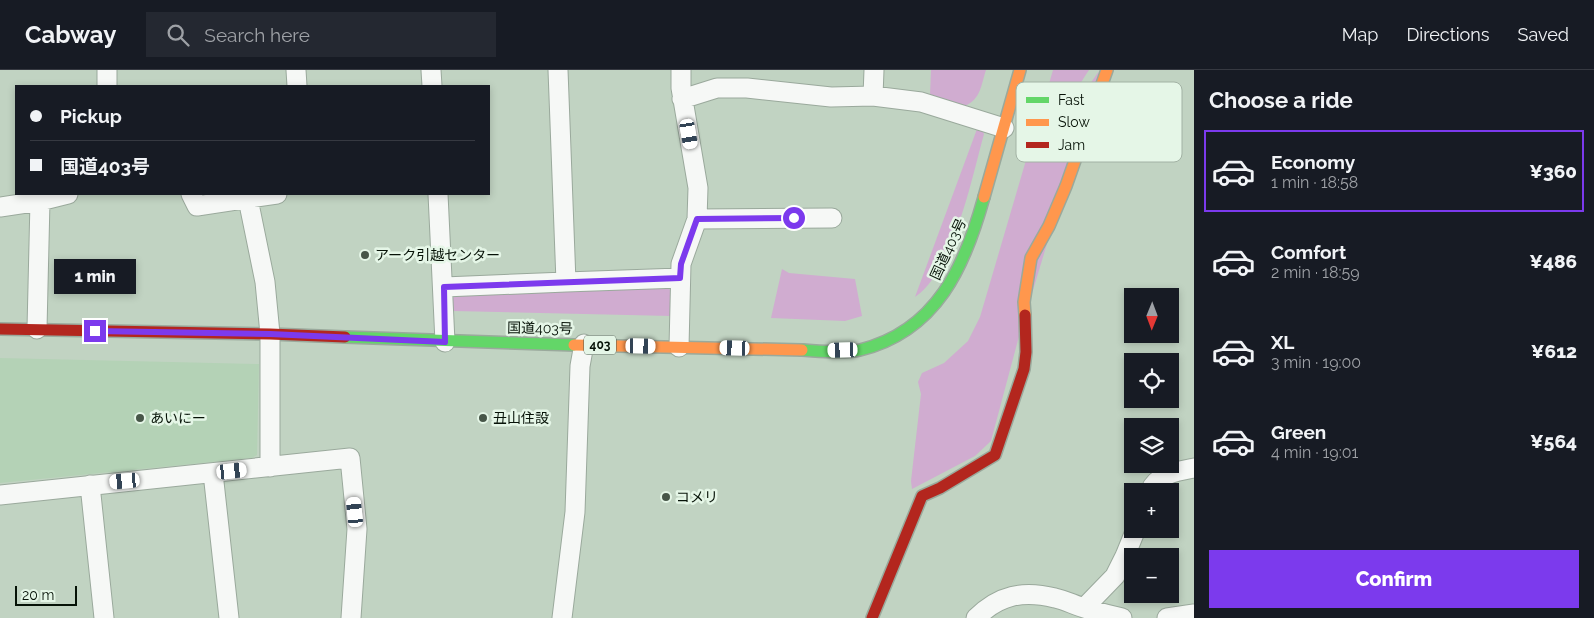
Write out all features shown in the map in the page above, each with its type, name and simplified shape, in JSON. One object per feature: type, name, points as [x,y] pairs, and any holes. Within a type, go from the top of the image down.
[{"type":"main road","points":[[1103,82],[1107,70]]},
{"type":"main road","name":"国道403号","points":[[0,329],[270,334],[445,342],[827,351],[859,350],[894,337],[927,314],[950,284],[973,236],[1016,84]]},
{"type":"main road","points":[[872,618],[922,496],[940,488],[996,455],[1024,369],[1026,352],[1024,302],[1031,258],[1049,226],[1074,162]]},
{"type":"street","points":[[107,70],[107,85]]},
{"type":"street","points":[[296,70],[296,85]]},
{"type":"street","points":[[431,70],[432,85]]},
{"type":"street","points":[[558,70],[566,282]]},
{"type":"street","points":[[680,347],[681,264],[697,219],[698,188],[682,99],[681,70]]},
{"type":"street","points":[[872,96],[874,70]]},
{"type":"street","points":[[682,99],[717,88],[747,88],[831,97],[872,96],[921,102],[1004,128]]},
{"type":"street","points":[[0,207],[64,195]]},
{"type":"street","points":[[192,195],[197,206],[271,195]]},
{"type":"street","points":[[438,195],[444,287],[445,342]]},
{"type":"street","points":[[248,199],[265,282],[270,334],[270,467]]},
{"type":"street","points":[[38,329],[40,201]]},
{"type":"street","points":[[697,219],[832,218]]},
{"type":"street","points":[[444,287],[680,278]]},
{"type":"street","points":[[562,618],[575,512],[580,366],[584,344]]},
{"type":"street","points":[[0,495],[350,458],[357,529],[351,618]]},
{"type":"street","points":[[1155,483],[1172,472],[1194,468]]},
{"type":"street","points":[[213,473],[229,618]]},
{"type":"street","points":[[90,484],[104,618]]},
{"type":"street","points":[[1084,608],[1115,576],[1132,538]]},
{"type":"street","points":[[976,618],[987,608],[1006,596],[1032,594],[1055,598],[1122,618]]},
{"type":"street","points":[[1167,618],[1194,614]]},
{"type":"shaded area","points":[[931,70],[986,70],[977,95],[974,100],[965,106],[930,95]]},
{"type":"shaded area","points":[[1053,70],[1089,70],[1081,82],[1050,82]]},
{"type":"shaded area","points":[[1099,71],[1096,82],[1091,82]]},
{"type":"shaded area","points":[[977,129],[982,130],[984,134],[959,222],[940,267],[928,285],[915,297]]},
{"type":"shaded area","points":[[1025,162],[1072,162],[1018,340],[991,441],[975,456],[912,489],[911,481],[921,394],[918,382],[922,373],[944,363],[968,341],[980,317]]},
{"type":"shaded area","points":[[782,269],[789,273],[855,279],[862,316],[845,321],[771,318]]},
{"type":"shaded area","points":[[667,287],[671,291],[671,316],[453,311],[453,298],[457,293]]},
{"type":"shaded area","name":"あいにー","points":[[0,358],[259,364],[257,455],[252,458],[0,483]]},
{"type":"traffic: fast","points":[[802,350],[839,352],[860,350],[887,341],[909,328],[928,311],[944,292],[957,271],[984,197]]},
{"type":"traffic: fast","points":[[345,337],[574,345]]},
{"type":"traffic: slow","points":[[1017,82],[1020,70]]},
{"type":"traffic: slow","points":[[1103,82],[1107,70]]},
{"type":"traffic: slow","points":[[984,197],[1016,84]]},
{"type":"traffic: slow","points":[[1025,315],[1024,302],[1031,258],[1049,226],[1074,162]]},
{"type":"traffic: slow","points":[[574,345],[802,350]]},
{"type":"traffic: jam","points":[[872,618],[922,496],[940,488],[995,455],[1024,369],[1026,352],[1025,315]]},
{"type":"traffic: jam","points":[[0,329],[345,337]]},
{"type":"place","name":"アーク引越センター","points":[[365,255]]},
{"type":"place","name":"あいにー","points":[[140,418]]},
{"type":"place","name":"丑山住設","points":[[483,418]]},
{"type":"place","name":"コメリ","points":[[666,497]]},
{"type":"route","points":[[95,331],[270,334],[445,342],[444,287],[680,278],[681,264],[697,219],[794,218]]}]
